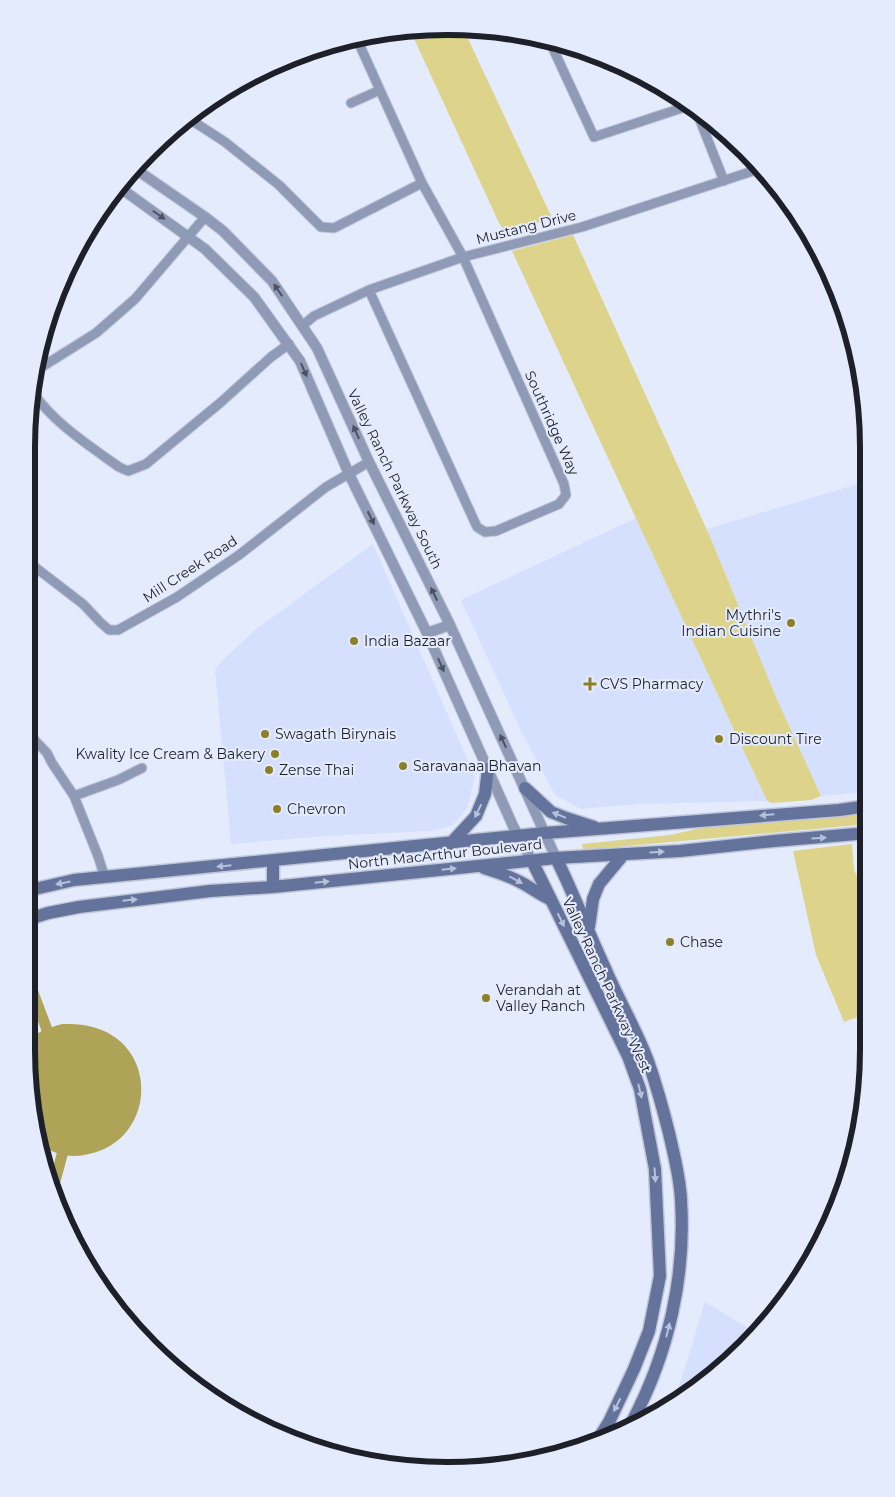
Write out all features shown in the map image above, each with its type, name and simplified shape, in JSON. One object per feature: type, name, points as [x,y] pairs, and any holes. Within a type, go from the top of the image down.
[{"type":"main road","points":[[450,844],[476,816],[485,794],[488,769]]},
{"type":"main road","points":[[525,788],[551,812],[602,829]]},
{"type":"main road","name":"North MacArthur Boulevard","points":[[35,888],[74,880],[545,834],[860,807]]},
{"type":"main road","name":"North MacArthur Boulevard","points":[[35,917],[104,903],[210,891],[273,887],[556,858],[680,851],[860,834]]},
{"type":"main road","points":[[588,930],[593,898],[599,884],[624,854]]},
{"type":"main road","name":"Valley Ranch Parkway West","points":[[556,858],[569,884],[604,968],[647,1059],[676,1163],[681,1200],[681,1253],[674,1306],[662,1355],[635,1416]]},
{"type":"main road","points":[[273,861],[273,887]]},
{"type":"main road","name":"Valley Ranch Parkway West","points":[[532,861],[628,1056],[640,1089],[655,1169],[660,1276],[649,1331],[634,1369],[603,1432]]},
{"type":"main road","points":[[479,866],[508,875],[540,896],[550,899]]},
{"type":"main road","points":[[647,1127],[666,1124]]},
{"type":"main road","points":[[634,1369],[653,1376]]},
{"type":"street","name":"Southridge Way","points":[[360,45],[422,183],[463,257],[564,484],[566,495],[559,504],[496,531],[485,532],[477,527],[369,290]]},
{"type":"street","points":[[553,49],[594,137],[682,108]]},
{"type":"street","points":[[350,103],[380,90]]},
{"type":"street","points":[[700,121],[724,181]]},
{"type":"street","points":[[194,122],[225,142],[279,185],[322,227],[334,228],[422,183]]},
{"type":"street","name":"Mustang Drive","points":[[302,326],[314,316],[369,290],[463,257],[582,227],[753,171]]},
{"type":"street","name":"Valley Ranch Parkway South","points":[[140,172],[223,231],[272,282],[317,348],[369,462],[450,625],[556,858]]},
{"type":"street","points":[[124,191],[205,249],[254,296],[300,360],[349,474],[427,633],[518,837],[532,861]]},
{"type":"street","points":[[43,366],[96,333],[135,299],[205,217]]},
{"type":"street","points":[[38,399],[50,414],[95,450],[128,471],[146,464],[220,403],[271,357],[289,344]]},
{"type":"street","name":"Mill Creek Road","points":[[35,567],[83,604],[109,630],[118,630],[177,597],[268,534],[326,487],[369,462]]},
{"type":"street","points":[[427,633],[450,625]]},
{"type":"street","points":[[35,740],[47,753],[74,796],[105,878]]},
{"type":"street","points":[[74,796],[118,780],[142,768]]},
{"type":"shaded area","points":[[467,36],[552,218],[506,233],[499,223],[413,37]]},
{"type":"shaded area","points":[[573,235],[711,539],[776,697],[821,796],[811,800],[772,803],[767,801],[512,251]]},
{"type":"shaded area","points":[[860,483],[860,793],[821,796],[776,697],[707,529]]},
{"type":"shaded area","points":[[636,518],[767,801],[640,804],[581,809],[555,795],[522,733],[461,600]]},
{"type":"shaded area","points":[[373,544],[475,777],[468,806],[454,825],[431,831],[326,836],[231,844],[215,669],[255,630]]},
{"type":"shaded area","points":[[860,812],[860,825],[583,850],[582,844],[670,835],[710,826]]},
{"type":"shaded area","points":[[852,844],[854,870],[860,882],[860,1016],[844,1022],[816,955],[793,851]]},
{"type":"shaded area","points":[[62,1024],[79,1024],[96,1028],[117,1039],[131,1054],[139,1073],[141,1093],[137,1113],[127,1131],[111,1145],[89,1154],[71,1156],[47,1149],[39,1103],[35,1050],[35,1035]]},
{"type":"shaded area","points":[[705,1302],[750,1329],[719,1360],[676,1393]]},
{"type":"waterway","points":[[35,998],[52,1043]]},
{"type":"waterway","points":[[56,1178],[64,1140]]},
{"type":"place","name":"Mythri's Indian Cuisine","points":[[791,623]]},
{"type":"place","name":"India Bazaar","points":[[354,641]]},
{"type":"place","name":"CVS Pharmacy","points":[[590,684]]},
{"type":"place","name":"Swagath Birynais","points":[[265,734]]},
{"type":"place","name":"Discount Tire","points":[[719,739]]},
{"type":"place","name":"Kwality Ice Cream & Bakery","points":[[275,754]]},
{"type":"place","name":"Saravanaa Bhavan","points":[[403,766]]},
{"type":"place","name":"Zense Thai","points":[[269,770]]},
{"type":"place","name":"Chevron","points":[[277,809]]},
{"type":"place","name":"Chase","points":[[670,942]]},
{"type":"place","name":"Verandah at Valley Ranch","points":[[486,998]]}]
